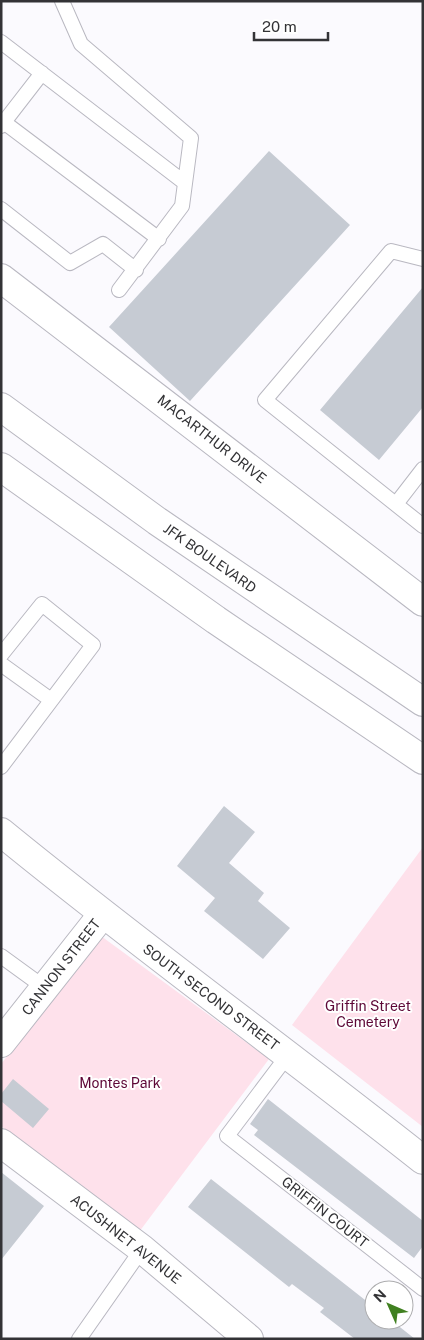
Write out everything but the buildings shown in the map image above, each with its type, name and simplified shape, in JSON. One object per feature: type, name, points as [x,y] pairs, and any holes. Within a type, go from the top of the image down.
[{"type":"street","name":"MACARTHUR DRIVE","points":[[1,278],[423,602]]},
{"type":"street","name":"JFK BOULEVARD","points":[[1,407],[165,527],[423,702]]},
{"type":"street","points":[[1,467],[216,620],[423,760]]},
{"type":"street","name":"SOUTH SECOND STREET","points":[[1,832],[102,915],[288,1055],[423,1160]]},
{"type":"street","name":"CANNON STREET","points":[[1,1043],[102,915]]},
{"type":"street","name":"ACUSHNET AVENUE","points":[[1,1143],[142,1249],[250,1339]]},
{"type":"lane","points":[[62,1],[82,44],[191,138],[182,206],[136,270],[118,290]]},
{"type":"lane","points":[[1,42],[185,183]]},
{"type":"lane","points":[[42,73],[2,123],[159,239]]},
{"type":"lane","points":[[1,209],[70,263],[103,244],[136,270]]},
{"type":"lane","points":[[423,259],[391,251],[265,400],[423,526]]},
{"type":"lane","points":[[396,504],[423,469]]},
{"type":"lane","points":[[1,655],[42,604],[93,645],[1,767]]},
{"type":"lane","points":[[1,664],[51,700]]},
{"type":"lane","points":[[1,956],[45,988]]},
{"type":"lane","name":"GRIFFIN COURT","points":[[288,1055],[227,1136],[423,1288]]},
{"type":"lane","points":[[79,1339],[142,1249]]},
{"type":"green space","name":"Griffin Street Cemetery","points":[[423,847],[423,1127],[292,1025]]},
{"type":"green space","name":"Montes Park","points":[[101,936],[269,1059],[139,1232],[1,1126],[1,1064]]}]
